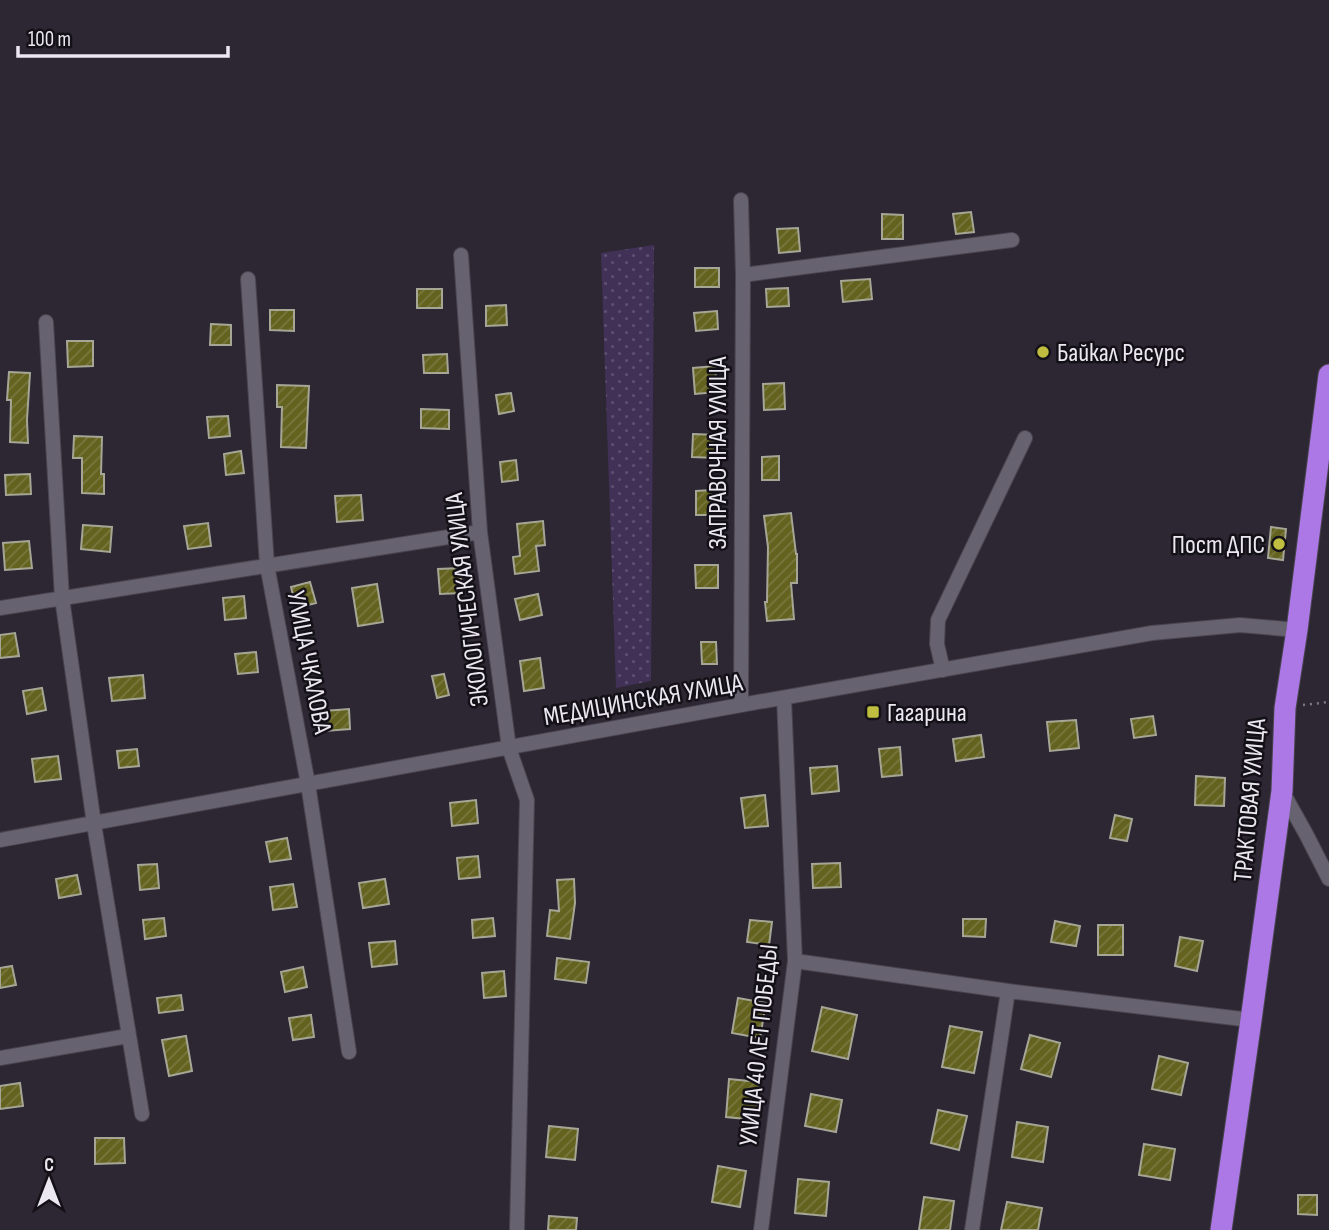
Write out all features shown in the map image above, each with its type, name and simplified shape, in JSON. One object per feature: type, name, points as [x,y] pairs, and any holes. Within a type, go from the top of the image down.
[{"type":"highway","name":"ТРАКТОВАЯ УЛИЦА","points":[[1221,1230],[1282,792],[1285,708],[1329,375]]},
{"type":"street","name":"ЗАПРАВОЧНАЯ УЛИЦА","points":[[741,200],[741,705]]},
{"type":"street","points":[[743,275],[1012,240]]},
{"type":"street","name":"ЭКОЛОГИЧЕСКАЯ УЛИЦА","points":[[461,256],[480,531],[509,748],[527,800],[517,1230]]},
{"type":"street","name":"УЛИЦА ЧКАЛОВА","points":[[248,279],[267,565],[308,784],[349,1052]]},
{"type":"street","points":[[46,322],[62,598],[93,824],[142,1114]]},
{"type":"street","points":[[943,670],[937,644],[938,620],[1025,438]]},
{"type":"street","points":[[0,608],[480,531]]},
{"type":"street","name":"МЕДИЦИНСКАЯ УЛИЦА","points":[[0,840],[741,705],[1152,634],[1240,625],[1297,630]]},
{"type":"street","name":"УЛИЦА 40 ЛЕТ ПОБЕДЫ","points":[[761,1230],[795,961],[784,698]]},
{"type":"street","points":[[1282,792],[1329,879]]},
{"type":"street","points":[[795,961],[1008,992],[1251,1020]]},
{"type":"street","points":[[972,1230],[1008,992]]},
{"type":"street","points":[[0,1058],[128,1036]]},
{"type":"path","points":[[1285,708],[1329,702]]},
{"type":"shaded area","points":[[654,245],[651,681],[616,688],[601,253]]},
{"type":"building","points":[[971,212],[974,232],[956,234],[953,214]]},
{"type":"building","points":[[882,214],[903,215],[903,239],[882,239]]},
{"type":"building","points":[[798,228],[800,251],[779,253],[777,229]]},
{"type":"building","points":[[695,268],[719,268],[719,287],[695,287]]},
{"type":"building","points":[[870,279],[872,299],[843,302],[841,281]]},
{"type":"building","points":[[788,288],[789,306],[767,307],[766,289]]},
{"type":"building","points":[[417,289],[442,289],[442,308],[417,308]]},
{"type":"building","points":[[506,305],[507,325],[486,326],[486,306]]},
{"type":"building","points":[[270,310],[294,310],[294,331],[270,330]]},
{"type":"building","points":[[717,311],[718,329],[696,331],[694,313]]},
{"type":"building","points":[[211,324],[231,325],[231,345],[210,345]]},
{"type":"building","points":[[67,341],[93,341],[93,366],[68,367]]},
{"type":"building","points":[[447,354],[448,373],[424,373],[423,355]]},
{"type":"building","points":[[715,366],[717,392],[695,394],[693,368]]},
{"type":"building","points":[[9,372],[30,373],[28,443],[10,442],[11,400],[7,400]]},
{"type":"building","points":[[784,383],[785,409],[764,410],[763,384]]},
{"type":"building","points":[[277,385],[309,386],[306,448],[281,447],[282,407],[277,407]]},
{"type":"building","points":[[511,393],[514,411],[499,414],[496,395]]},
{"type":"building","points":[[421,409],[449,410],[449,429],[421,428]]},
{"type":"building","points":[[228,416],[230,436],[209,438],[207,417]]},
{"type":"building","points":[[693,434],[718,435],[716,458],[692,457]]},
{"type":"building","points":[[74,436],[102,437],[101,474],[104,474],[104,494],[82,493],[82,458],[73,458]]},
{"type":"building","points":[[241,451],[244,473],[226,475],[224,454]]},
{"type":"building","points":[[779,456],[779,480],[762,480],[762,457]]},
{"type":"building","points":[[516,460],[518,480],[502,482],[500,462]]},
{"type":"building","points":[[30,474],[31,494],[6,495],[5,475]]},
{"type":"building","points":[[712,490],[713,515],[696,515],[696,491]]},
{"type":"building","points":[[361,495],[363,520],[337,522],[335,496]]},
{"type":"building","points":[[791,513],[797,554],[797,583],[791,583],[794,619],[767,621],[765,602],[768,547],[764,516]]},
{"type":"building","points":[[543,521],[545,545],[536,546],[539,571],[515,574],[513,557],[520,556],[517,524]]},
{"type":"building","points":[[208,523],[211,546],[188,549],[184,526]]},
{"type":"building","points":[[83,525],[112,527],[110,552],[81,549]]},
{"type":"building","points":[[1271,527],[1286,529],[1283,560],[1268,558]]},
{"type":"building","points":[[29,541],[32,568],[5,570],[3,543]]},
{"type":"building","points":[[695,565],[718,565],[718,588],[696,588]]},
{"type":"building","points":[[460,568],[462,593],[440,594],[438,569]]},
{"type":"building","points":[[310,582],[316,603],[296,608],[291,587]]},
{"type":"building","points":[[377,584],[383,622],[358,626],[352,588]]},
{"type":"building","points":[[538,594],[542,615],[520,620],[515,599]]},
{"type":"building","points":[[244,596],[246,618],[225,620],[223,598]]},
{"type":"building","points":[[15,633],[19,656],[0,658],[0,635]]},
{"type":"building","points":[[701,642],[716,642],[717,664],[702,664]]},
{"type":"building","points":[[256,652],[258,672],[238,674],[235,654]]},
{"type":"building","points":[[540,658],[544,688],[524,691],[520,661]]},
{"type":"building","points":[[444,674],[449,695],[437,698],[432,676]]},
{"type":"building","points":[[143,675],[145,698],[112,701],[109,678]]},
{"type":"building","points":[[42,688],[46,710],[27,714],[23,691]]},
{"type":"building","points":[[349,709],[350,729],[325,731],[324,711]]},
{"type":"building","points":[[1153,716],[1156,735],[1134,738],[1131,719]]},
{"type":"building","points":[[1076,720],[1079,748],[1050,751],[1047,722]]},
{"type":"building","points":[[981,735],[984,757],[956,761],[953,739]]},
{"type":"building","points":[[900,747],[902,775],[882,777],[879,749]]},
{"type":"building","points":[[137,749],[139,766],[119,768],[117,751]]},
{"type":"building","points":[[58,756],[61,779],[35,782],[32,759]]},
{"type":"building","points":[[837,766],[839,791],[812,794],[810,768]]},
{"type":"building","points":[[1196,776],[1225,778],[1224,806],[1195,805]]},
{"type":"building","points":[[765,795],[768,826],[745,828],[741,798]]},
{"type":"building","points":[[476,800],[478,823],[452,826],[450,803]]},
{"type":"building","points":[[1115,815],[1132,819],[1127,841],[1110,838]]},
{"type":"building","points":[[287,838],[291,859],[270,862],[266,842]]},
{"type":"building","points":[[478,856],[480,877],[459,879],[457,858]]},
{"type":"building","points":[[840,863],[841,887],[813,888],[812,864]]},
{"type":"building","points":[[157,864],[159,888],[140,890],[138,865]]},
{"type":"building","points":[[77,875],[81,894],[59,898],[56,879]]},
{"type":"building","points":[[385,879],[389,904],[363,908],[359,883]]},
{"type":"building","points":[[574,879],[575,903],[570,939],[547,936],[550,910],[559,911],[557,880]]},
{"type":"building","points":[[293,884],[297,907],[273,910],[270,887]]},
{"type":"building","points":[[164,918],[166,936],[145,939],[143,920]]},
{"type":"building","points":[[493,918],[495,936],[473,938],[472,920]]},
{"type":"building","points":[[963,919],[986,919],[985,937],[963,936]]},
{"type":"building","points":[[750,920],[772,922],[769,945],[747,942]]},
{"type":"building","points":[[1055,921],[1080,926],[1076,946],[1051,942]]},
{"type":"building","points":[[1098,925],[1123,925],[1123,955],[1098,955]]},
{"type":"building","points":[[1180,937],[1203,941],[1197,971],[1175,966]]},
{"type":"building","points":[[395,941],[397,964],[372,967],[369,943]]},
{"type":"building","points":[[557,958],[589,962],[586,983],[555,979]]},
{"type":"building","points":[[12,966],[16,985],[0,988],[0,968]]},
{"type":"building","points":[[303,967],[307,987],[285,992],[281,972]]},
{"type":"building","points":[[504,971],[506,996],[484,998],[482,973]]},
{"type":"building","points":[[181,995],[183,1010],[159,1013],[157,998]]},
{"type":"building","points":[[738,998],[766,1003],[760,1038],[732,1033]]},
{"type":"building","points":[[822,1007],[857,1015],[848,1059],[812,1051]]},
{"type":"building","points":[[311,1015],[314,1037],[293,1040],[289,1018]]},
{"type":"building","points":[[950,1026],[982,1032],[974,1073],[942,1067]]},
{"type":"building","points":[[1030,1035],[1060,1043],[1051,1077],[1021,1069]]},
{"type":"building","points":[[186,1036],[192,1071],[169,1076],[162,1040]]},
{"type":"building","points":[[1159,1056],[1188,1063],[1181,1095],[1152,1089]]},
{"type":"building","points":[[729,1079],[759,1082],[756,1120],[726,1117]]},
{"type":"building","points":[[20,1083],[23,1106],[0,1109],[0,1086]]},
{"type":"building","points":[[811,1094],[842,1100],[836,1132],[805,1126]]},
{"type":"building","points":[[938,1110],[967,1116],[959,1150],[931,1143]]},
{"type":"building","points":[[1017,1122],[1048,1127],[1043,1162],[1012,1157]]},
{"type":"building","points":[[549,1126],[578,1129],[575,1160],[546,1157]]},
{"type":"building","points":[[95,1138],[124,1138],[125,1163],[95,1164]]},
{"type":"building","points":[[1144,1144],[1175,1149],[1170,1180],[1139,1175]]},
{"type":"building","points":[[718,1166],[746,1171],[740,1207],[712,1202]]},
{"type":"building","points":[[798,1179],[829,1182],[826,1216],[795,1213]]},
{"type":"building","points":[[1298,1195],[1317,1195],[1317,1215],[1298,1214]]},
{"type":"building","points":[[924,1197],[954,1201],[950,1230],[919,1230]]},
{"type":"building","points":[[1007,1202],[1042,1208],[1038,1230],[1001,1230]]},
{"type":"building","points":[[549,1216],[577,1218],[576,1230],[548,1230]]},
{"type":"place","name":"Байкал Ресурс","points":[[1043,352]]},
{"type":"place","name":"Пост ДПС","points":[[1279,544]]},
{"type":"place","name":"Гагарина","points":[[873,712]]}]
